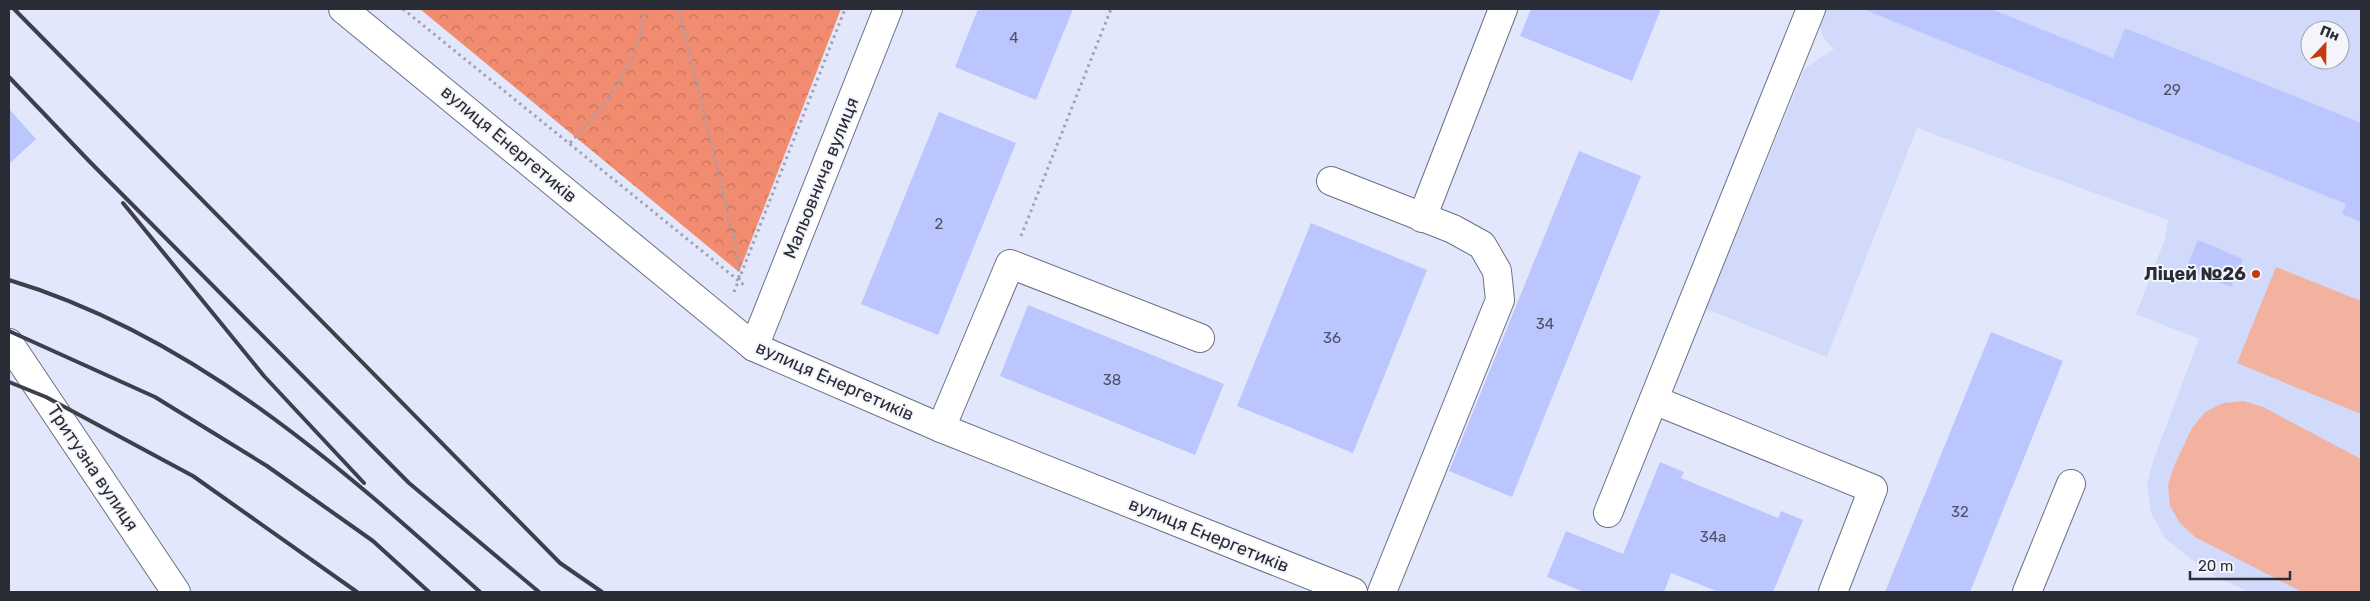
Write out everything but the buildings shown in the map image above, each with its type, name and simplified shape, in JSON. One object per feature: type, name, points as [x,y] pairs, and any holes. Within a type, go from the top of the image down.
[{"type":"street","name":"вулиця Енергетиків","points":[[343,9],[367,17],[754,347],[941,428],[1353,592]]},
{"type":"street","name":"Мальовнича вулиця","points":[[754,347],[888,9]]},
{"type":"street","points":[[1422,218],[1503,9]]},
{"type":"street","points":[[1608,513],[1811,9]]},
{"type":"street","points":[[1331,181],[1453,229],[1482,245],[1497,272],[1500,300],[1382,592]]},
{"type":"street","points":[[941,428],[1010,264],[1200,338]]},
{"type":"street","name":"Тритузна вулиця","points":[[9,343],[176,592]]},
{"type":"street","points":[[1654,400],[1873,489],[1832,592]]},
{"type":"street","points":[[2028,592],[2071,484]]},
{"type":"path","points":[[403,9],[739,281],[769,309]]},
{"type":"path","points":[[570,143],[624,77],[634,56],[645,9]]},
{"type":"path","points":[[679,9],[738,257],[739,281]]},
{"type":"path","points":[[721,320],[739,281],[845,9]]},
{"type":"path","points":[[1010,264],[1110,9]]},
{"type":"shaded area","name":"Ліцей №26","points":[[1823,9],[2361,9],[2361,592],[2249,592],[2207,572],[2164,537],[2151,513],[2147,486],[2153,461],[2199,339],[2136,314],[2165,239],[2168,220],[1917,128],[1827,357],[1706,309],[1805,68],[1834,49],[1824,39],[1819,23]]},
{"type":"shaded area","points":[[2276,267],[2361,301],[2361,414],[2237,363]]},
{"type":"shaded area","points":[[2244,401],[2263,407],[2361,459],[2361,592],[2302,592],[2195,537],[2180,523],[2170,506],[2168,485],[2174,466],[2192,428],[2205,412],[2223,403]]},
{"type":"green space","points":[[420,9],[841,9],[739,272]]},
{"type":"railway","points":[[14,9],[560,563],[602,592]]},
{"type":"railway","points":[[9,77],[89,161],[409,483],[539,592]]},
{"type":"railway","points":[[123,203],[264,376],[364,483]]},
{"type":"railway","points":[[9,280],[76,304],[141,334],[202,370],[261,409],[318,452],[480,592]]},
{"type":"railway","points":[[9,331],[155,397],[267,466],[373,541],[429,592]]},
{"type":"railway","points":[[9,382],[46,397],[193,476],[357,592]]},
{"type":"place","name":"Ліцей №26","points":[[2256,274]]}]
